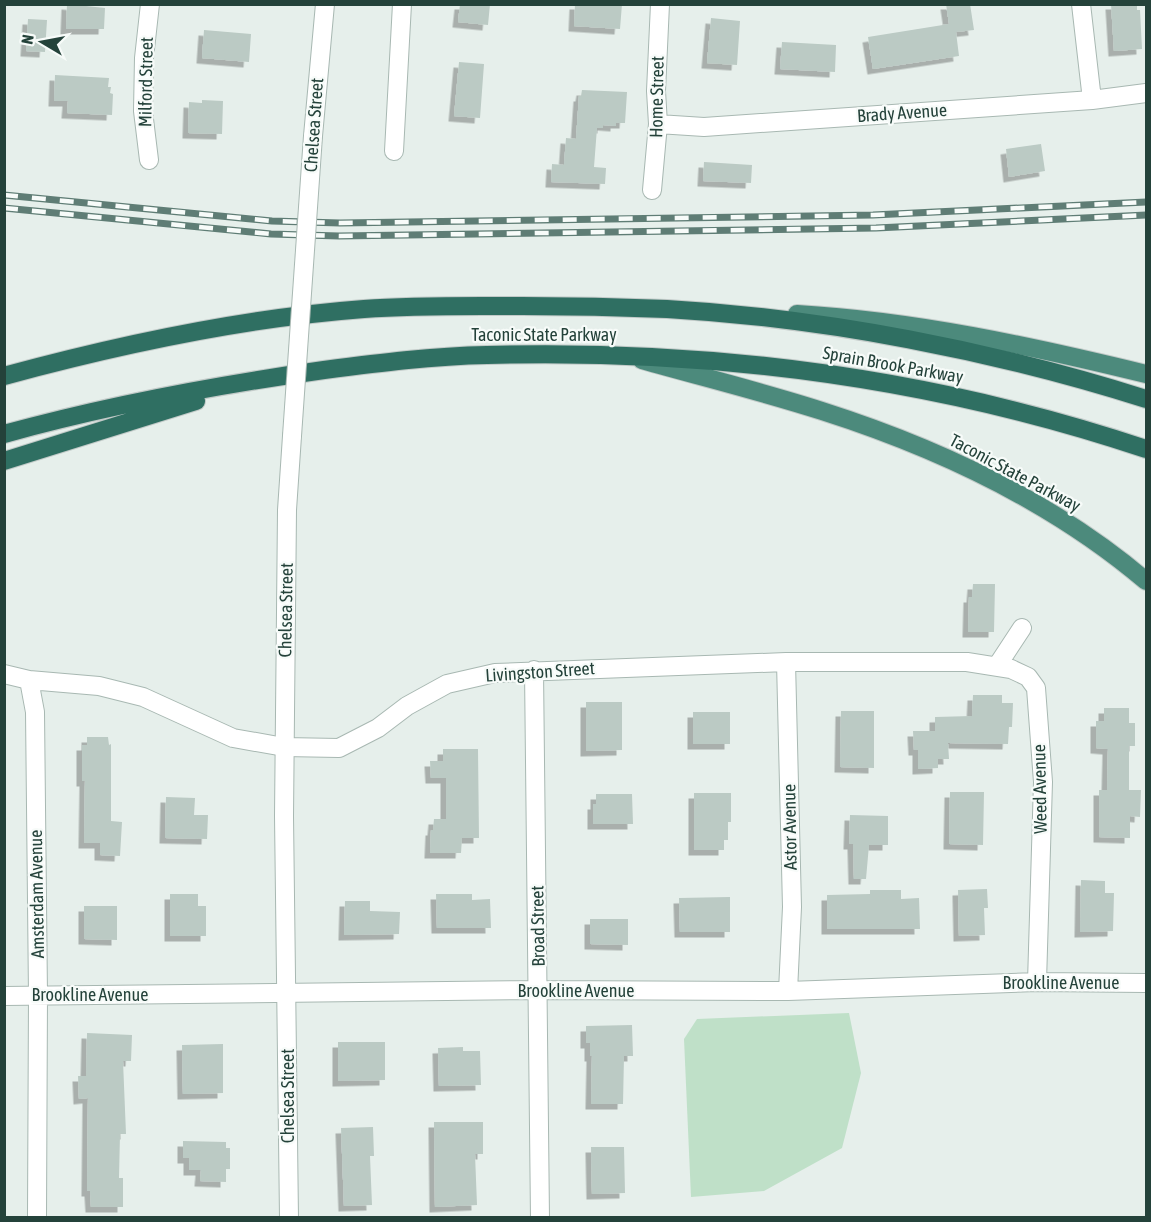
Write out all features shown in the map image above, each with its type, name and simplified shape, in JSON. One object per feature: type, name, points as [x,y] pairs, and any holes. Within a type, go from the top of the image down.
[{"type":"highway","name":"Taconic State Parkway","points":[[4,376],[102,351],[264,321],[367,309],[537,306],[833,316],[915,326],[1010,343],[1146,374]]},
{"type":"highway","name":"Sprain Brook Parkway","points":[[666,309],[787,322],[908,340],[1026,366],[1146,399]]},
{"type":"highway","name":"Taconic State Parkway","points":[[4,434],[101,410],[269,377],[434,358],[497,355],[626,356],[819,410],[927,450],[1001,485],[1036,505],[1069,525],[1146,581]]},
{"type":"highway","name":"Sprain Brook Parkway","points":[[626,356],[738,363],[888,383],[1034,416],[1146,449]]},
{"type":"highway","points":[[4,369],[33,368]]},
{"type":"highway","points":[[4,461],[269,377]]},
{"type":"street","name":"Milford Street","points":[[149,159],[142,111],[144,58],[150,4]]},
{"type":"street","name":"Chelsea Street","points":[[289,1218],[284,747],[287,510],[313,136],[325,4]]},
{"type":"street","points":[[394,151],[402,4]]},
{"type":"street","name":"Home Street","points":[[652,190],[658,124],[656,91],[660,4]]},
{"type":"street","points":[[1081,4],[1092,100]]},
{"type":"street","name":"Brady Avenue","points":[[658,124],[704,127],[1092,100],[1146,93]]},
{"type":"street","points":[[997,666],[1022,628]]},
{"type":"street","name":"Livingston Street","points":[[4,674],[29,680],[99,686],[143,697],[232,738],[284,747],[339,748],[378,728],[407,706],[447,684],[495,673],[786,663],[968,662],[997,666]]},
{"type":"street","name":"Astor Avenue","points":[[786,663],[792,907],[788,991]]},
{"type":"street","name":"Weed Avenue","points":[[997,666],[1011,669],[1028,677],[1036,688],[1043,782],[1037,982]]},
{"type":"street","name":"Broad Street","points":[[534,670],[540,1218]]},
{"type":"street","name":"Amsterdam Avenue","points":[[29,680],[35,712],[38,996],[37,1218]]},
{"type":"street","name":"Brookline Avenue","points":[[4,996],[538,990],[788,991],[1037,982],[1146,983]]},
{"type":"green space","points":[[849,1013],[861,1073],[842,1148],[764,1191],[691,1197],[684,1039],[697,1019]]},
{"type":"building","points":[[67,4],[105,8],[104,29],[66,29]]},
{"type":"building","points":[[460,4],[490,4],[488,25],[458,22]]},
{"type":"building","points":[[575,4],[622,4],[620,29],[574,26]]},
{"type":"building","points":[[946,4],[970,4],[974,30],[956,32],[959,56],[873,69],[868,37],[949,24]]},
{"type":"building","points":[[1111,4],[1137,4],[1137,10],[1140,10],[1142,49],[1114,51]]},
{"type":"building","points":[[711,18],[740,21],[737,65],[707,63]]},
{"type":"building","points":[[28,19],[47,20],[45,52],[26,51]]},
{"type":"building","points":[[204,30],[251,34],[249,62],[202,58]]},
{"type":"building","points":[[782,42],[836,45],[835,72],[780,69]]},
{"type":"building","points":[[459,62],[484,64],[480,118],[454,116]]},
{"type":"building","points":[[55,75],[109,78],[108,87],[111,87],[110,93],[113,94],[112,115],[67,113],[68,101],[54,101]]},
{"type":"building","points":[[582,90],[627,92],[625,123],[616,123],[616,126],[603,125],[603,128],[597,128],[594,167],[606,168],[605,184],[551,182],[552,164],[564,165],[566,138],[576,139],[579,96]]},
{"type":"building","points":[[202,100],[223,101],[222,134],[188,133],[189,102],[202,103]]},
{"type":"building","points":[[1041,144],[1045,171],[1009,177],[1006,149]]},
{"type":"building","points":[[704,162],[752,165],[751,183],[703,181]]},
{"type":"building","points":[[973,584],[995,584],[994,632],[968,632],[969,597],[972,597]]},
{"type":"building","points":[[973,695],[1002,695],[1002,703],[1013,703],[1012,727],[1009,727],[1008,744],[948,743],[949,759],[938,759],[938,768],[918,769],[918,750],[914,750],[913,731],[935,731],[935,717],[972,716]]},
{"type":"building","points":[[586,702],[622,702],[622,750],[586,751]]},
{"type":"building","points":[[1104,708],[1129,708],[1129,723],[1135,723],[1135,746],[1129,746],[1129,790],[1141,790],[1140,817],[1130,816],[1130,838],[1099,837],[1099,790],[1107,790],[1108,749],[1096,748],[1096,721],[1104,721]]},
{"type":"building","points":[[841,711],[874,711],[874,768],[840,767]]},
{"type":"building","points":[[693,712],[730,712],[730,744],[693,744]]},
{"type":"building","points":[[87,737],[108,737],[109,745],[111,744],[111,821],[122,822],[120,856],[100,855],[100,843],[84,843],[85,781],[82,781],[82,745],[87,745]]},
{"type":"building","points":[[443,749],[478,749],[479,838],[462,838],[461,853],[430,853],[434,819],[446,819],[446,778],[431,778],[430,761],[443,761]]},
{"type":"building","points":[[950,792],[984,792],[983,845],[949,844]]},
{"type":"building","points":[[694,793],[731,793],[731,822],[728,822],[728,840],[724,840],[724,850],[694,850]]},
{"type":"building","points":[[596,794],[632,794],[633,824],[593,824],[593,804],[596,804]]},
{"type":"building","points":[[166,797],[195,798],[194,815],[208,815],[207,839],[165,838]]},
{"type":"building","points":[[850,815],[888,816],[888,845],[869,845],[866,879],[854,879],[853,844],[849,844]]},
{"type":"building","points":[[1081,880],[1105,881],[1105,893],[1114,893],[1113,931],[1080,932]]},
{"type":"building","points":[[987,889],[988,908],[984,908],[985,935],[959,936],[958,890]]},
{"type":"building","points":[[870,890],[901,890],[901,899],[919,898],[920,929],[827,929],[827,895],[870,894]]},
{"type":"building","points":[[170,894],[198,894],[198,906],[206,906],[206,936],[170,936]]},
{"type":"building","points":[[436,894],[472,894],[472,900],[490,899],[491,928],[437,928]]},
{"type":"building","points":[[730,897],[730,932],[680,932],[679,898]]},
{"type":"building","points":[[345,901],[370,901],[370,911],[400,912],[399,934],[344,935]]},
{"type":"building","points":[[84,906],[117,906],[117,940],[84,939]]},
{"type":"building","points":[[590,919],[628,919],[628,945],[590,944]]},
{"type":"building","points":[[632,1025],[633,1056],[624,1056],[623,1104],[591,1104],[592,1056],[590,1056],[590,1043],[586,1043],[586,1026]]},
{"type":"building","points":[[87,1033],[132,1035],[131,1061],[123,1061],[126,1134],[120,1134],[119,1178],[123,1178],[123,1207],[91,1207],[90,1191],[87,1191],[88,1098],[79,1099],[78,1076],[86,1076]]},
{"type":"building","points":[[338,1042],[385,1042],[385,1080],[338,1081]]},
{"type":"building","points":[[223,1044],[223,1093],[183,1094],[182,1045]]},
{"type":"building","points":[[463,1047],[463,1051],[480,1051],[481,1085],[439,1086],[438,1048]]},
{"type":"building","points":[[434,1122],[483,1122],[483,1154],[475,1154],[477,1205],[435,1207]]},
{"type":"building","points":[[373,1127],[374,1156],[370,1156],[372,1205],[344,1206],[341,1128]]},
{"type":"building","points":[[183,1141],[226,1142],[226,1148],[230,1148],[230,1169],[226,1169],[226,1182],[200,1181],[201,1170],[189,1170],[189,1158],[183,1158]]},
{"type":"building","points":[[591,1147],[624,1147],[625,1193],[592,1194]]},
{"type":"railway","points":[[4,195],[272,221],[340,223],[873,215],[1146,202]]},
{"type":"railway","points":[[4,208],[271,234],[339,236],[876,228],[1146,215]]}]
